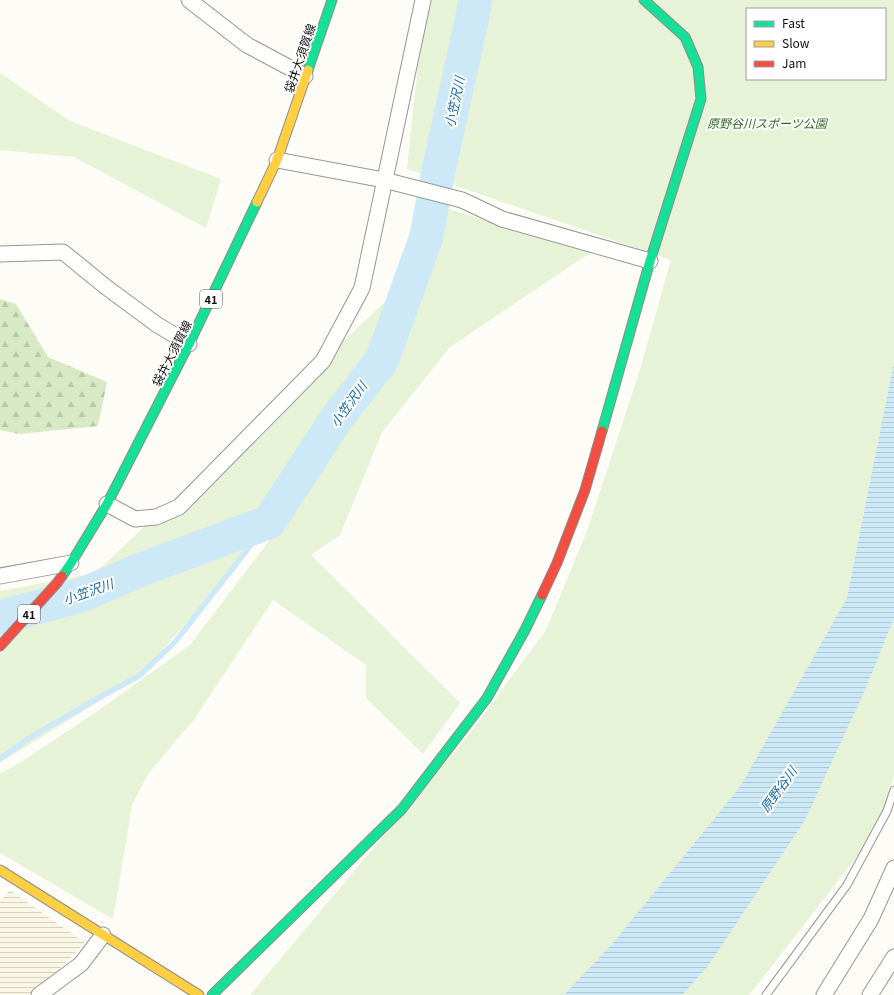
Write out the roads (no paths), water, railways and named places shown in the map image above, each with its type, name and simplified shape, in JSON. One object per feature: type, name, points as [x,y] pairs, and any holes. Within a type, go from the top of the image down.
[{"type":"street","points":[[189,0],[247,45],[306,76]]},
{"type":"street","name":"袋井大須賀線","points":[[0,646],[57,583],[107,504],[189,344],[277,160],[332,0]]},
{"type":"street","points":[[107,504],[135,519],[156,517],[180,507],[323,361],[362,288],[423,0]]},
{"type":"street","points":[[212,995],[402,809],[487,698],[525,630],[557,563],[585,490],[650,261],[701,99],[698,67],[685,37],[644,0]]},
{"type":"street","points":[[277,160],[384,180],[462,200],[502,219],[650,261]]},
{"type":"street","points":[[0,254],[63,252],[106,287],[156,324],[189,344]]},
{"type":"street","points":[[0,576],[71,563]]},
{"type":"street","points":[[824,995],[871,919],[894,868]]},
{"type":"street","points":[[0,870],[199,995]]},
{"type":"street","points":[[39,995],[81,964],[103,935]]},
{"type":"street","points":[[870,995],[894,957]]},
{"type":"lane","points":[[766,995],[847,885],[887,811],[894,790]]},
{"type":"water","name":"原野谷川","points":[[894,362],[894,618],[865,690],[805,820],[708,966],[682,995],[564,995],[613,943],[740,787],[847,598]]},
{"type":"waterway","name":"小笠沢川","points":[[0,617],[79,596],[145,568],[269,522],[337,418],[382,360],[426,238],[439,168],[475,0]]},
{"type":"waterway","points":[[0,759],[26,740],[139,676],[175,642],[269,522]]},
{"type":"park label","name":"原野谷川スポーツ公園","points":[[767,122]]}]
